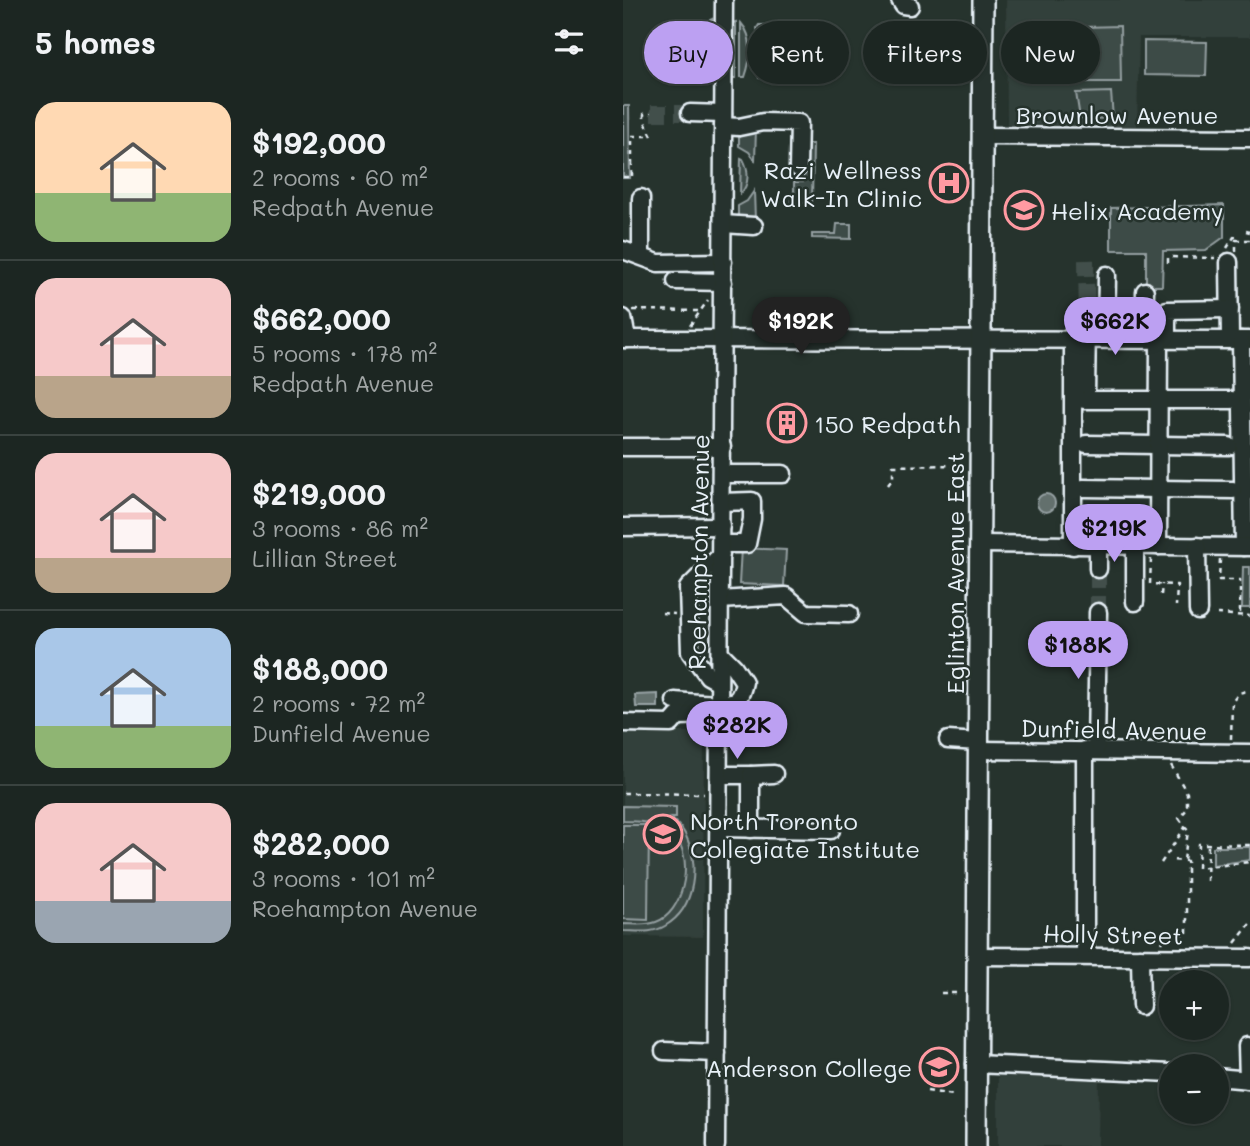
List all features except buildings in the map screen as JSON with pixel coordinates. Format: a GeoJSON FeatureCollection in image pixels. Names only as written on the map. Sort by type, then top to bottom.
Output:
{"type":"FeatureCollection","features":[{"type":"Feature","properties":{"kind":"main road","name":"Eglinton Avenue East"},"geometry":{"type":"LineString","coordinates":[[976,1146],[983,0]]}},
{"type":"Feature","properties":{"kind":"street","name":"Roehampton Avenue"},"geometry":{"type":"LineString","coordinates":[[716,1146],[721,550],[715,526],[722,502],[722,338],[718,287],[723,262],[723,0]]}},
{"type":"Feature","properties":{"kind":"street"},"geometry":{"type":"LineString","coordinates":[[690,113],[723,120],[740,127],[763,122],[799,123],[798,168]]}},
{"type":"Feature","properties":{"kind":"street","name":"Brownlow Avenue"},"geometry":{"type":"LineString","coordinates":[[983,136],[1250,138]]}},
{"type":"Feature","properties":{"kind":"street"},"geometry":{"type":"LineString","coordinates":[[641,198],[641,256]]}},
{"type":"Feature","properties":{"kind":"street"},"geometry":{"type":"LineString","coordinates":[[723,224],[754,226]]}},
{"type":"Feature","properties":{"kind":"street"},"geometry":{"type":"LineString","coordinates":[[623,250],[657,263],[723,262]]}},
{"type":"Feature","properties":{"kind":"street"},"geometry":{"type":"LineString","coordinates":[[979,544],[1135,546],[1154,552],[1197,546],[1247,547],[1240,340],[1230,309],[1229,262]]}},
{"type":"Feature","properties":{"kind":"street"},"geometry":{"type":"LineString","coordinates":[[1073,546],[1091,339],[1107,275]]}},
{"type":"Feature","properties":{"kind":"street"},"geometry":{"type":"LineString","coordinates":[[676,281],[718,287]]}},
{"type":"Feature","properties":{"kind":"street"},"geometry":{"type":"LineString","coordinates":[[1145,291],[1157,339],[1159,446],[1154,552]]}},
{"type":"Feature","properties":{"kind":"street"},"geometry":{"type":"LineString","coordinates":[[1157,339],[1167,310],[1230,309]]}},
{"type":"Feature","properties":{"kind":"street"},"geometry":{"type":"LineString","coordinates":[[623,318],[625,339],[1240,340]]}},
{"type":"Feature","properties":{"kind":"street"},"geometry":{"type":"LineString","coordinates":[[1087,321],[1091,339],[1089,394],[1159,401],[1232,400]]}},
{"type":"Feature","properties":{"kind":"street"},"geometry":{"type":"LineString","coordinates":[[1086,444],[1229,446]]}},
{"type":"Feature","properties":{"kind":"street"},"geometry":{"type":"LineString","coordinates":[[623,447],[722,447]]}},
{"type":"Feature","properties":{"kind":"street"},"geometry":{"type":"LineString","coordinates":[[722,474],[783,474]]}},
{"type":"Feature","properties":{"kind":"street"},"geometry":{"type":"LineString","coordinates":[[1083,488],[1233,490]]}},
{"type":"Feature","properties":{"kind":"street"},"geometry":{"type":"LineString","coordinates":[[719,682],[708,676],[689,652],[688,588],[721,550],[747,544],[752,501],[722,502]]}},
{"type":"Feature","properties":{"kind":"street"},"geometry":{"type":"LineString","coordinates":[[623,527],[715,526]]}},
{"type":"Feature","properties":{"kind":"street"},"geometry":{"type":"LineString","coordinates":[[680,536],[702,536],[715,526]]}},
{"type":"Feature","properties":{"kind":"street"},"geometry":{"type":"LineString","coordinates":[[1098,546],[1098,569]]}},
{"type":"Feature","properties":{"kind":"street"},"geometry":{"type":"LineString","coordinates":[[1135,546],[1135,602]]}},
{"type":"Feature","properties":{"kind":"street"},"geometry":{"type":"LineString","coordinates":[[1197,546],[1198,611]]}},
{"type":"Feature","properties":{"kind":"street"},"geometry":{"type":"LineString","coordinates":[[720,600],[786,597],[806,613],[849,614]]}},
{"type":"Feature","properties":{"kind":"street"},"geometry":{"type":"LineString","coordinates":[[1085,956],[1098,612]]}},
{"type":"Feature","properties":{"kind":"street"},"geometry":{"type":"LineString","coordinates":[[671,724],[678,716],[719,709],[739,698],[744,682],[720,653]]}},
{"type":"Feature","properties":{"kind":"street"},"geometry":{"type":"LineString","coordinates":[[671,724],[672,694],[719,709]]}},
{"type":"Feature","properties":{"kind":"street"},"geometry":{"type":"LineString","coordinates":[[623,723],[671,724]]}},
{"type":"Feature","properties":{"kind":"street","name":"Dunfield Avenue"},"geometry":{"type":"LineString","coordinates":[[949,740],[978,746],[1250,753]]}},
{"type":"Feature","properties":{"kind":"street"},"geometry":{"type":"LineString","coordinates":[[719,775],[773,774]]}},
{"type":"Feature","properties":{"kind":"street"},"geometry":{"type":"LineString","coordinates":[[751,775],[751,829]]}},
{"type":"Feature","properties":{"kind":"street"},"geometry":{"type":"LineString","coordinates":[[719,828],[831,830]]}},
{"type":"Feature","properties":{"kind":"street","name":"Holly Street"},"geometry":{"type":"LineString","coordinates":[[976,956],[1250,958]]}},
{"type":"Feature","properties":{"kind":"street"},"geometry":{"type":"LineString","coordinates":[[1140,957],[1141,1006]]}},
{"type":"Feature","properties":{"kind":"street"},"geometry":{"type":"LineString","coordinates":[[1229,1078],[1249,1080],[1247,1046]]}},
{"type":"Feature","properties":{"kind":"street"},"geometry":{"type":"LineString","coordinates":[[664,1051],[717,1054]]}},
{"type":"Feature","properties":{"kind":"street"},"geometry":{"type":"LineString","coordinates":[[975,1063],[1159,1072]]}},
{"type":"Feature","properties":{"kind":"path"},"geometry":{"type":"LineString","coordinates":[[623,177],[632,177],[632,136],[652,136],[644,120],[644,114],[651,113]]}},
{"type":"Feature","properties":{"kind":"path"},"geometry":{"type":"LineString","coordinates":[[1168,263],[1168,257],[1221,258],[1234,237],[1238,237]]}},
{"type":"Feature","properties":{"kind":"path"},"geometry":{"type":"LineString","coordinates":[[1229,262],[1236,262],[1236,240],[1250,240]]}},
{"type":"Feature","properties":{"kind":"path"},"geometry":{"type":"LineString","coordinates":[[1186,257],[1186,263]]}},
{"type":"Feature","properties":{"kind":"path"},"geometry":{"type":"LineString","coordinates":[[688,329],[718,287]]}},
{"type":"Feature","properties":{"kind":"path"},"geometry":{"type":"LineString","coordinates":[[623,310],[700,311]]}},
{"type":"Feature","properties":{"kind":"path"},"geometry":{"type":"LineString","coordinates":[[1127,314],[1127,331]]}},
{"type":"Feature","properties":{"kind":"path"},"geometry":{"type":"LineString","coordinates":[[888,485],[893,478],[893,466],[961,465]]}},
{"type":"Feature","properties":{"kind":"path"},"geometry":{"type":"LineString","coordinates":[[1154,552],[1150,584],[1177,585],[1176,607]]}},
{"type":"Feature","properties":{"kind":"path"},"geometry":{"type":"LineString","coordinates":[[1220,557],[1219,580],[1240,580],[1240,616]]}},
{"type":"Feature","properties":{"kind":"path"},"geometry":{"type":"LineString","coordinates":[[1161,595],[1162,584]]}},
{"type":"Feature","properties":{"kind":"path"},"geometry":{"type":"LineString","coordinates":[[1240,596],[1247,596]]}},
{"type":"Feature","properties":{"kind":"path"},"geometry":{"type":"LineString","coordinates":[[1217,614],[1250,616]]}},
{"type":"Feature","properties":{"kind":"path"},"geometry":{"type":"LineString","coordinates":[[1231,742],[1232,702],[1239,693],[1250,690]]}},
{"type":"Feature","properties":{"kind":"path"},"geometry":{"type":"LineString","coordinates":[[1161,943],[1165,937],[1187,934],[1187,861],[1184,860],[1186,826],[1179,818],[1187,809],[1187,793],[1170,763]]}},
{"type":"Feature","properties":{"kind":"path"},"geometry":{"type":"LineString","coordinates":[[623,793],[710,794]]}},
{"type":"Feature","properties":{"kind":"path"},"geometry":{"type":"LineString","coordinates":[[1161,863],[1186,826]]}},
{"type":"Feature","properties":{"kind":"path"},"geometry":{"type":"LineString","coordinates":[[1250,845],[1199,844],[1198,868],[1250,862]]}},
{"type":"Feature","properties":{"kind":"path"},"geometry":{"type":"LineString","coordinates":[[1207,881],[1208,844]]}},
{"type":"Feature","properties":{"kind":"path"},"geometry":{"type":"LineString","coordinates":[[1169,860],[1184,860]]}},
{"type":"Feature","properties":{"kind":"path"},"geometry":{"type":"LineString","coordinates":[[1235,944],[1250,924]]}},
{"type":"Feature","properties":{"kind":"path"},"geometry":{"type":"LineString","coordinates":[[941,993],[957,993]]}},
{"type":"Feature","properties":{"kind":"path"},"geometry":{"type":"LineString","coordinates":[[927,1091],[954,1094]]}},
{"type":"Feature","properties":{"kind":"shaded area"},"geometry":{"type":"Polygon","coordinates":[[[1006,0],[1250,0],[1250,37],[1139,37],[1137,126],[1007,124],[1007,84],[1100,84],[1100,21],[1006,21],[1006,0]]]}},
{"type":"Feature","properties":{"kind":"shaded area"},"geometry":{"type":"Polygon","coordinates":[[[736,22],[736,78],[733,78],[733,23],[736,22]]]}},
{"type":"Feature","properties":{"kind":"shaded area"},"geometry":{"type":"Polygon","coordinates":[[[741,23],[747,33],[747,70],[745,77],[741,77],[741,23]]]}},
{"type":"Feature","properties":{"kind":"shaded area"},"geometry":{"type":"Polygon","coordinates":[[[1120,26],[1121,82],[1100,82],[1100,27],[1120,26]]]}},
{"type":"Feature","properties":{"kind":"shaded area"},"geometry":{"type":"Polygon","coordinates":[[[1144,41],[1207,42],[1206,76],[1144,75],[1144,41]]]}},
{"type":"Feature","properties":{"kind":"shaded area"},"geometry":{"type":"Polygon","coordinates":[[[1111,92],[1113,119],[1080,118],[1076,93],[1111,92]]]}},
{"type":"Feature","properties":{"kind":"shaded area"},"geometry":{"type":"Polygon","coordinates":[[[623,106],[629,106],[630,178],[623,178],[623,106]]]}},
{"type":"Feature","properties":{"kind":"shaded area"},"geometry":{"type":"Polygon","coordinates":[[[756,129],[755,160],[739,146],[739,134],[756,129]]]}},
{"type":"Feature","properties":{"kind":"shaded area"},"geometry":{"type":"Polygon","coordinates":[[[803,144],[813,144],[812,203],[791,203],[791,200],[794,200],[794,182],[803,182],[803,144]]]}},
{"type":"Feature","properties":{"kind":"shaded area"},"geometry":{"type":"Polygon","coordinates":[[[741,158],[745,163],[747,177],[746,186],[740,194],[741,158]]]}},
{"type":"Feature","properties":{"kind":"shaded area"},"geometry":{"type":"Polygon","coordinates":[[[754,191],[755,220],[738,220],[738,206],[747,201],[754,191]]]}},
{"type":"Feature","properties":{"kind":"shaded area"},"geometry":{"type":"Polygon","coordinates":[[[1224,205],[1224,237],[1206,250],[1163,251],[1162,286],[1146,286],[1146,250],[1111,250],[1111,208],[1224,205]]]}},
{"type":"Feature","properties":{"kind":"shaded area"},"geometry":{"type":"Polygon","coordinates":[[[837,224],[851,224],[851,239],[812,238],[812,234],[836,234],[837,224]]]}},
{"type":"Feature","properties":{"kind":"shaded area"},"geometry":{"type":"Polygon","coordinates":[[[1046,494],[1052,497],[1055,503],[1052,509],[1046,512],[1040,509],[1037,503],[1040,497],[1046,494]]]}},
{"type":"Feature","properties":{"kind":"shaded area"},"geometry":{"type":"Polygon","coordinates":[[[741,548],[786,550],[784,586],[739,584],[741,548]]]}},
{"type":"Feature","properties":{"kind":"shaded area"},"geometry":{"type":"Polygon","coordinates":[[[1243,567],[1250,567],[1250,608],[1242,608],[1243,567]]]}},
{"type":"Feature","properties":{"kind":"shaded area"},"geometry":{"type":"Polygon","coordinates":[[[658,694],[658,707],[636,707],[635,695],[658,694]]]}},
{"type":"Feature","properties":{"kind":"shaded area","name":"North Toronto Collegiate Institute"},"geometry":{"type":"Polygon","coordinates":[[[623,732],[704,732],[703,937],[623,936],[623,732]]]}},
{"type":"Feature","properties":{"kind":"shaded area"},"geometry":{"type":"Polygon","coordinates":[[[623,806],[676,807],[676,818],[671,818],[684,832],[690,846],[693,872],[689,897],[675,918],[655,930],[623,931],[623,924],[656,922],[673,909],[679,898],[685,874],[682,850],[678,841],[667,830],[646,823],[623,821],[623,806]]]}},
{"type":"Feature","properties":{"kind":"shaded area"},"geometry":{"type":"Polygon","coordinates":[[[623,825],[649,825],[648,920],[623,919],[623,825]]]}},
{"type":"Feature","properties":{"kind":"shaded area"},"geometry":{"type":"Polygon","coordinates":[[[1213,847],[1250,847],[1250,860],[1213,865],[1213,847]]]}},
{"type":"Feature","properties":{"kind":"shaded area"},"geometry":{"type":"Polygon","coordinates":[[[998,1075],[1099,1077],[1098,1146],[998,1146],[998,1075]]]}},
{"type":"Feature","properties":{"kind":"tunnel"},"geometry":{"type":"LineString","coordinates":[[651,113],[690,113]]}},
{"type":"Feature","properties":{"kind":"tunnel"},"geometry":{"type":"LineString","coordinates":[[1086,260],[1087,321]]}},
{"type":"Feature","properties":{"kind":"tunnel"},"geometry":{"type":"LineString","coordinates":[[1098,569],[1098,612]]}},
{"type":"Feature","properties":{"kind":"place","name":"Razi Wellness Walk-In Clinic"},"geometry":{"type":"Point","coordinates":[949,183]}},
{"type":"Feature","properties":{"kind":"place","name":"Helix Academy"},"geometry":{"type":"Point","coordinates":[1024,210]}},
{"type":"Feature","properties":{"kind":"place","name":"150 Redpath"},"geometry":{"type":"Point","coordinates":[787,423]}},
{"type":"Feature","properties":{"kind":"place","name":"North Toronto Collegiate Institute"},"geometry":{"type":"Point","coordinates":[663,834]}},
{"type":"Feature","properties":{"kind":"place","name":"Anderson College"},"geometry":{"type":"Point","coordinates":[939,1067]}}]}
